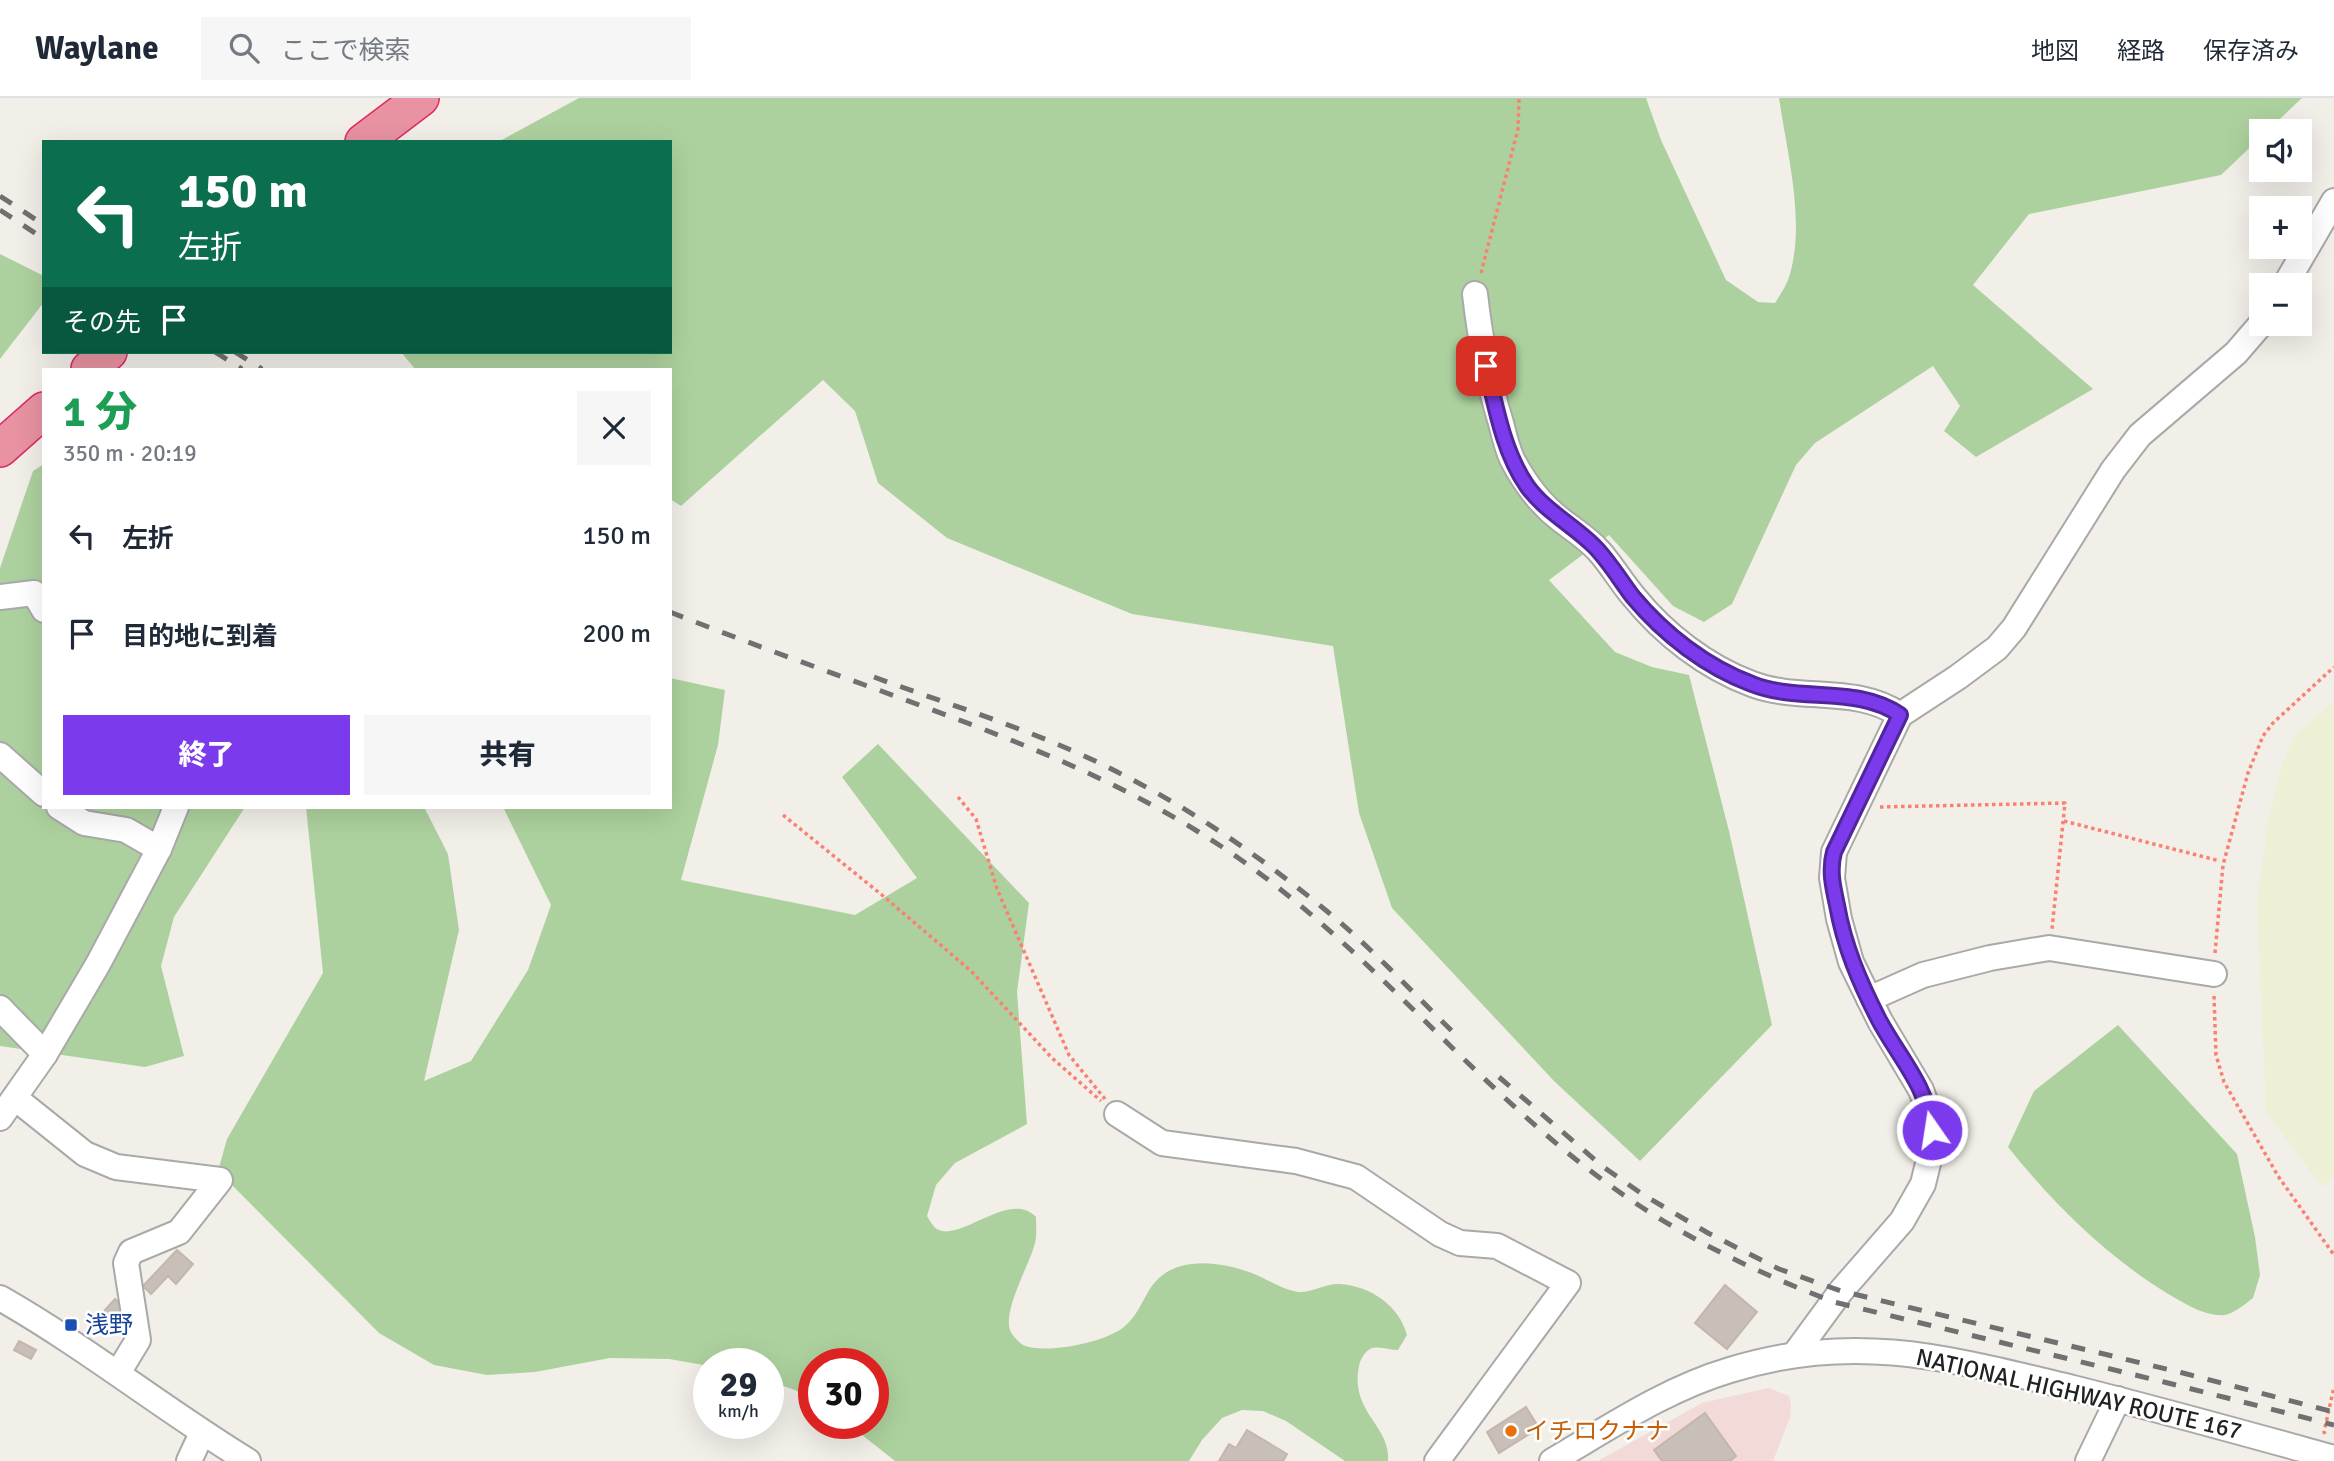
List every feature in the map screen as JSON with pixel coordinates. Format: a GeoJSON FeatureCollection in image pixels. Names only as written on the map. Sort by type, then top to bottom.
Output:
{"type":"FeatureCollection","features":[{"type":"Feature","properties":{"kind":"highway"},"geometry":{"type":"LineString","coordinates":[[366,140],[421,98]]}},
{"type":"Feature","properties":{"kind":"highway"},"geometry":{"type":"LineString","coordinates":[[0,449],[42,412]]}},
{"type":"Feature","properties":{"kind":"street"},"geometry":{"type":"LineString","coordinates":[[2292,273],[2334,201]]}},
{"type":"Feature","properties":{"kind":"street"},"geometry":{"type":"LineString","coordinates":[[1475,293],[1481,343],[1497,412],[1511,456],[1528,487],[1559,519],[1584,536],[1600,552],[1635,599],[1678,642],[1752,684],[1776,691],[1875,702],[1900,715]]}},
{"type":"Feature","properties":{"kind":"street"},"geometry":{"type":"LineString","coordinates":[[1794,1355],[1842,1291],[1902,1221],[1916,1199],[1928,1168],[1932,1130],[1928,1106],[1922,1090],[1880,1021],[1851,962],[1839,919],[1831,872],[1834,852],[1854,807],[1900,715],[1997,648],[2021,617],[2113,470],[2140,435],[2236,353],[2251,336]]}},
{"type":"Feature","properties":{"kind":"street"},"geometry":{"type":"LineString","coordinates":[[0,597],[34,593],[42,607]]}},
{"type":"Feature","properties":{"kind":"street"},"geometry":{"type":"LineString","coordinates":[[0,755],[42,792]]}},
{"type":"Feature","properties":{"kind":"street"},"geometry":{"type":"LineString","coordinates":[[62,809],[84,824],[126,830],[159,849]]}},
{"type":"Feature","properties":{"kind":"street"},"geometry":{"type":"LineString","coordinates":[[0,1118],[45,1054],[98,964],[159,849],[175,809]]}},
{"type":"Feature","properties":{"kind":"street"},"geometry":{"type":"LineString","coordinates":[[1869,999],[1923,975],[1990,958],[2049,948],[2214,974]]}},
{"type":"Feature","properties":{"kind":"street"},"geometry":{"type":"LineString","coordinates":[[0,1008],[45,1054]]}},
{"type":"Feature","properties":{"kind":"street"},"geometry":{"type":"LineString","coordinates":[[15,1098],[85,1154],[116,1167],[220,1180],[179,1232],[131,1252],[126,1263],[138,1340],[118,1373]]}},
{"type":"Feature","properties":{"kind":"street"},"geometry":{"type":"LineString","coordinates":[[1117,1114],[1162,1143],[1296,1161],[1356,1177],[1440,1234],[1460,1243],[1497,1246],[1568,1283],[1437,1461]]}},
{"type":"Feature","properties":{"kind":"street"},"geometry":{"type":"LineString","coordinates":[[0,1298],[118,1373],[202,1433],[248,1461]]}},
{"type":"Feature","properties":{"kind":"street","name":"NATIONAL HIGHWAY ROUTE 167"},"geometry":{"type":"LineString","coordinates":[[1552,1461],[1677,1390],[1730,1370],[1794,1355],[1875,1350],[1964,1362],[2331,1448]]}},
{"type":"Feature","properties":{"kind":"street"},"geometry":{"type":"LineString","coordinates":[[2088,1461],[2118,1399]]}},
{"type":"Feature","properties":{"kind":"street"},"geometry":{"type":"LineString","coordinates":[[189,1461],[202,1433]]}},
{"type":"Feature","properties":{"kind":"path"},"geometry":{"type":"LineString","coordinates":[[1475,293],[1518,128],[1519,98]]}},
{"type":"Feature","properties":{"kind":"path"},"geometry":{"type":"LineString","coordinates":[[2334,667],[2273,723],[2263,736],[2248,773],[2223,865],[2214,974],[2216,1055],[2224,1082],[2278,1176],[2334,1255]]}},
{"type":"Feature","properties":{"kind":"path"},"geometry":{"type":"LineString","coordinates":[[958,797],[976,819],[997,889],[1069,1055],[1117,1114]]}},
{"type":"Feature","properties":{"kind":"path"},"geometry":{"type":"LineString","coordinates":[[1854,807],[2065,803],[2049,948]]}},
{"type":"Feature","properties":{"kind":"path"},"geometry":{"type":"LineString","coordinates":[[783,815],[883,895],[971,971],[1052,1058],[1117,1114]]}},
{"type":"Feature","properties":{"kind":"path"},"geometry":{"type":"LineString","coordinates":[[2064,821],[2220,861]]}},
{"type":"Feature","properties":{"kind":"path"},"geometry":{"type":"LineString","coordinates":[[2331,1448],[2324,1432],[2334,1387]]}},
{"type":"Feature","properties":{"kind":"shaded area"},"geometry":{"type":"Polygon","coordinates":[[[1768,1388],[1789,1396],[1791,1404],[1790,1417],[1773,1461],[1598,1461],[1702,1403],[1768,1388]]]}},
{"type":"Feature","properties":{"kind":"green space"},"geometry":{"type":"Polygon","coordinates":[[[579,98],[1646,98],[1661,140],[1726,280],[1758,302],[1775,303],[1788,280],[1796,237],[1794,189],[1779,98],[2302,98],[2280,119],[2249,119],[2249,148],[2221,175],[2029,214],[1973,285],[2093,389],[1976,457],[1944,431],[1960,406],[1933,366],[1815,443],[1796,465],[1732,604],[1704,622],[1673,606],[1609,535],[1549,580],[1615,652],[1652,667],[1689,675],[1729,831],[1772,1025],[1640,1161],[1554,1081],[1392,908],[1359,813],[1333,646],[1132,614],[947,538],[878,483],[855,411],[823,380],[681,506],[672,500],[672,368],[414,368],[403,354],[672,354],[672,140],[502,140],[579,98]]]}},
{"type":"Feature","properties":{"kind":"green space"},"geometry":{"type":"Polygon","coordinates":[[[0,254],[42,275],[42,305],[0,359],[0,254]]]}},
{"type":"Feature","properties":{"kind":"green space"},"geometry":{"type":"Polygon","coordinates":[[[42,465],[42,809],[244,809],[174,917],[161,966],[184,1056],[145,1067],[0,1046],[0,568],[33,471],[42,465]]]}},
{"type":"Feature","properties":{"kind":"green space"},"geometry":{"type":"Polygon","coordinates":[[[672,678],[725,690],[718,745],[681,880],[855,915],[917,878],[842,777],[878,744],[1029,903],[1017,992],[1027,1124],[955,1163],[936,1185],[927,1216],[932,1224],[942,1231],[952,1231],[1002,1211],[1014,1209],[1026,1210],[1036,1217],[1035,1243],[1009,1315],[1012,1334],[1023,1345],[1033,1348],[1076,1345],[1117,1332],[1132,1318],[1160,1277],[1191,1264],[1211,1263],[1231,1267],[1298,1292],[1340,1284],[1372,1293],[1390,1306],[1403,1324],[1407,1335],[1398,1350],[1373,1348],[1365,1353],[1360,1362],[1359,1393],[1383,1437],[1388,1461],[1345,1461],[1286,1421],[1263,1411],[1242,1410],[1222,1418],[1202,1440],[1189,1461],[895,1461],[867,1439],[889,1439],[889,1348],[798,1348],[798,1392],[784,1386],[784,1348],[693,1348],[693,1363],[669,1359],[610,1358],[535,1372],[487,1375],[434,1365],[379,1333],[218,1171],[227,1139],[323,973],[306,809],[425,809],[448,854],[459,930],[424,1081],[471,1061],[528,970],[551,905],[504,809],[672,809],[672,678]]]}},
{"type":"Feature","properties":{"kind":"green space"},"geometry":{"type":"Polygon","coordinates":[[[2334,701],[2334,1178],[2322,1187],[2266,1112],[2257,900],[2269,816],[2281,768],[2293,737],[2334,701]]]}},
{"type":"Feature","properties":{"kind":"green space"},"geometry":{"type":"Polygon","coordinates":[[[2118,1025],[2237,1154],[2255,1237],[2260,1275],[2253,1298],[2229,1314],[2205,1313],[2192,1307],[2128,1267],[2064,1211],[2008,1147],[2034,1091],[2118,1025]]]}},
{"type":"Feature","properties":{"kind":"building"},"geometry":{"type":"Polygon","coordinates":[[[177,1250],[193,1264],[176,1284],[168,1276],[151,1294],[143,1286],[177,1250]]]}},
{"type":"Feature","properties":{"kind":"building"},"geometry":{"type":"Polygon","coordinates":[[[1725,1285],[1757,1312],[1727,1349],[1695,1323],[1725,1285]]]}},
{"type":"Feature","properties":{"kind":"building"},"geometry":{"type":"Polygon","coordinates":[[[115,1299],[129,1313],[131,1321],[124,1329],[119,1324],[110,1333],[96,1320],[115,1299]]]}},
{"type":"Feature","properties":{"kind":"building"},"geometry":{"type":"Polygon","coordinates":[[[19,1341],[36,1350],[31,1359],[14,1350],[19,1341]]]}},
{"type":"Feature","properties":{"kind":"building"},"geometry":{"type":"Polygon","coordinates":[[[1526,1407],[1539,1428],[1499,1453],[1487,1432],[1526,1407]]]}},
{"type":"Feature","properties":{"kind":"building"},"geometry":{"type":"Polygon","coordinates":[[[1705,1413],[1736,1456],[1730,1461],[1662,1461],[1654,1450],[1705,1413]]]}},
{"type":"Feature","properties":{"kind":"building"},"geometry":{"type":"Polygon","coordinates":[[[1247,1430],[1287,1454],[1283,1461],[1219,1461],[1229,1444],[1236,1448],[1247,1430]]]}},
{"type":"Feature","properties":{"kind":"railway"},"geometry":{"type":"LineString","coordinates":[[0,196],[42,224]]}},
{"type":"Feature","properties":{"kind":"railway"},"geometry":{"type":"LineString","coordinates":[[0,210],[42,238]]}},
{"type":"Feature","properties":{"kind":"railway"},"geometry":{"type":"LineString","coordinates":[[218,354],[240,368]]}},
{"type":"Feature","properties":{"kind":"railway"},"geometry":{"type":"LineString","coordinates":[[238,354],[260,368]]}},
{"type":"Feature","properties":{"kind":"railway"},"geometry":{"type":"LineString","coordinates":[[672,613],[1045,754],[1123,790],[1199,832],[1285,893],[1330,931],[1546,1135],[1620,1193],[1708,1246],[1770,1276],[1834,1302],[2334,1425]]}},
{"type":"Feature","properties":{"kind":"railway"},"geometry":{"type":"LineString","coordinates":[[874,677],[1064,747],[1125,776],[1203,820],[1300,889],[1374,953],[1454,1033]]}},
{"type":"Feature","properties":{"kind":"railway"},"geometry":{"type":"LineString","coordinates":[[1499,1077],[1602,1166],[1642,1194],[1708,1233],[1779,1269],[1841,1291],[2334,1412]]}},
{"type":"Feature","properties":{"kind":"place","name":"浅野"},"geometry":{"type":"Point","coordinates":[71,1325]}},
{"type":"Feature","properties":{"kind":"place","name":"イチロクナナ"},"geometry":{"type":"Point","coordinates":[1511,1431]}},
{"type":"Feature","properties":{"kind":"route"},"geometry":{"type":"LineString","coordinates":[[1486,366],[1511,456],[1528,487],[1559,519],[1584,536],[1600,552],[1635,599],[1678,642],[1752,684],[1776,691],[1875,702],[1900,715],[1834,852],[1831,872],[1839,919],[1851,962],[1880,1021],[1922,1090],[1932,1130]]}}]}
